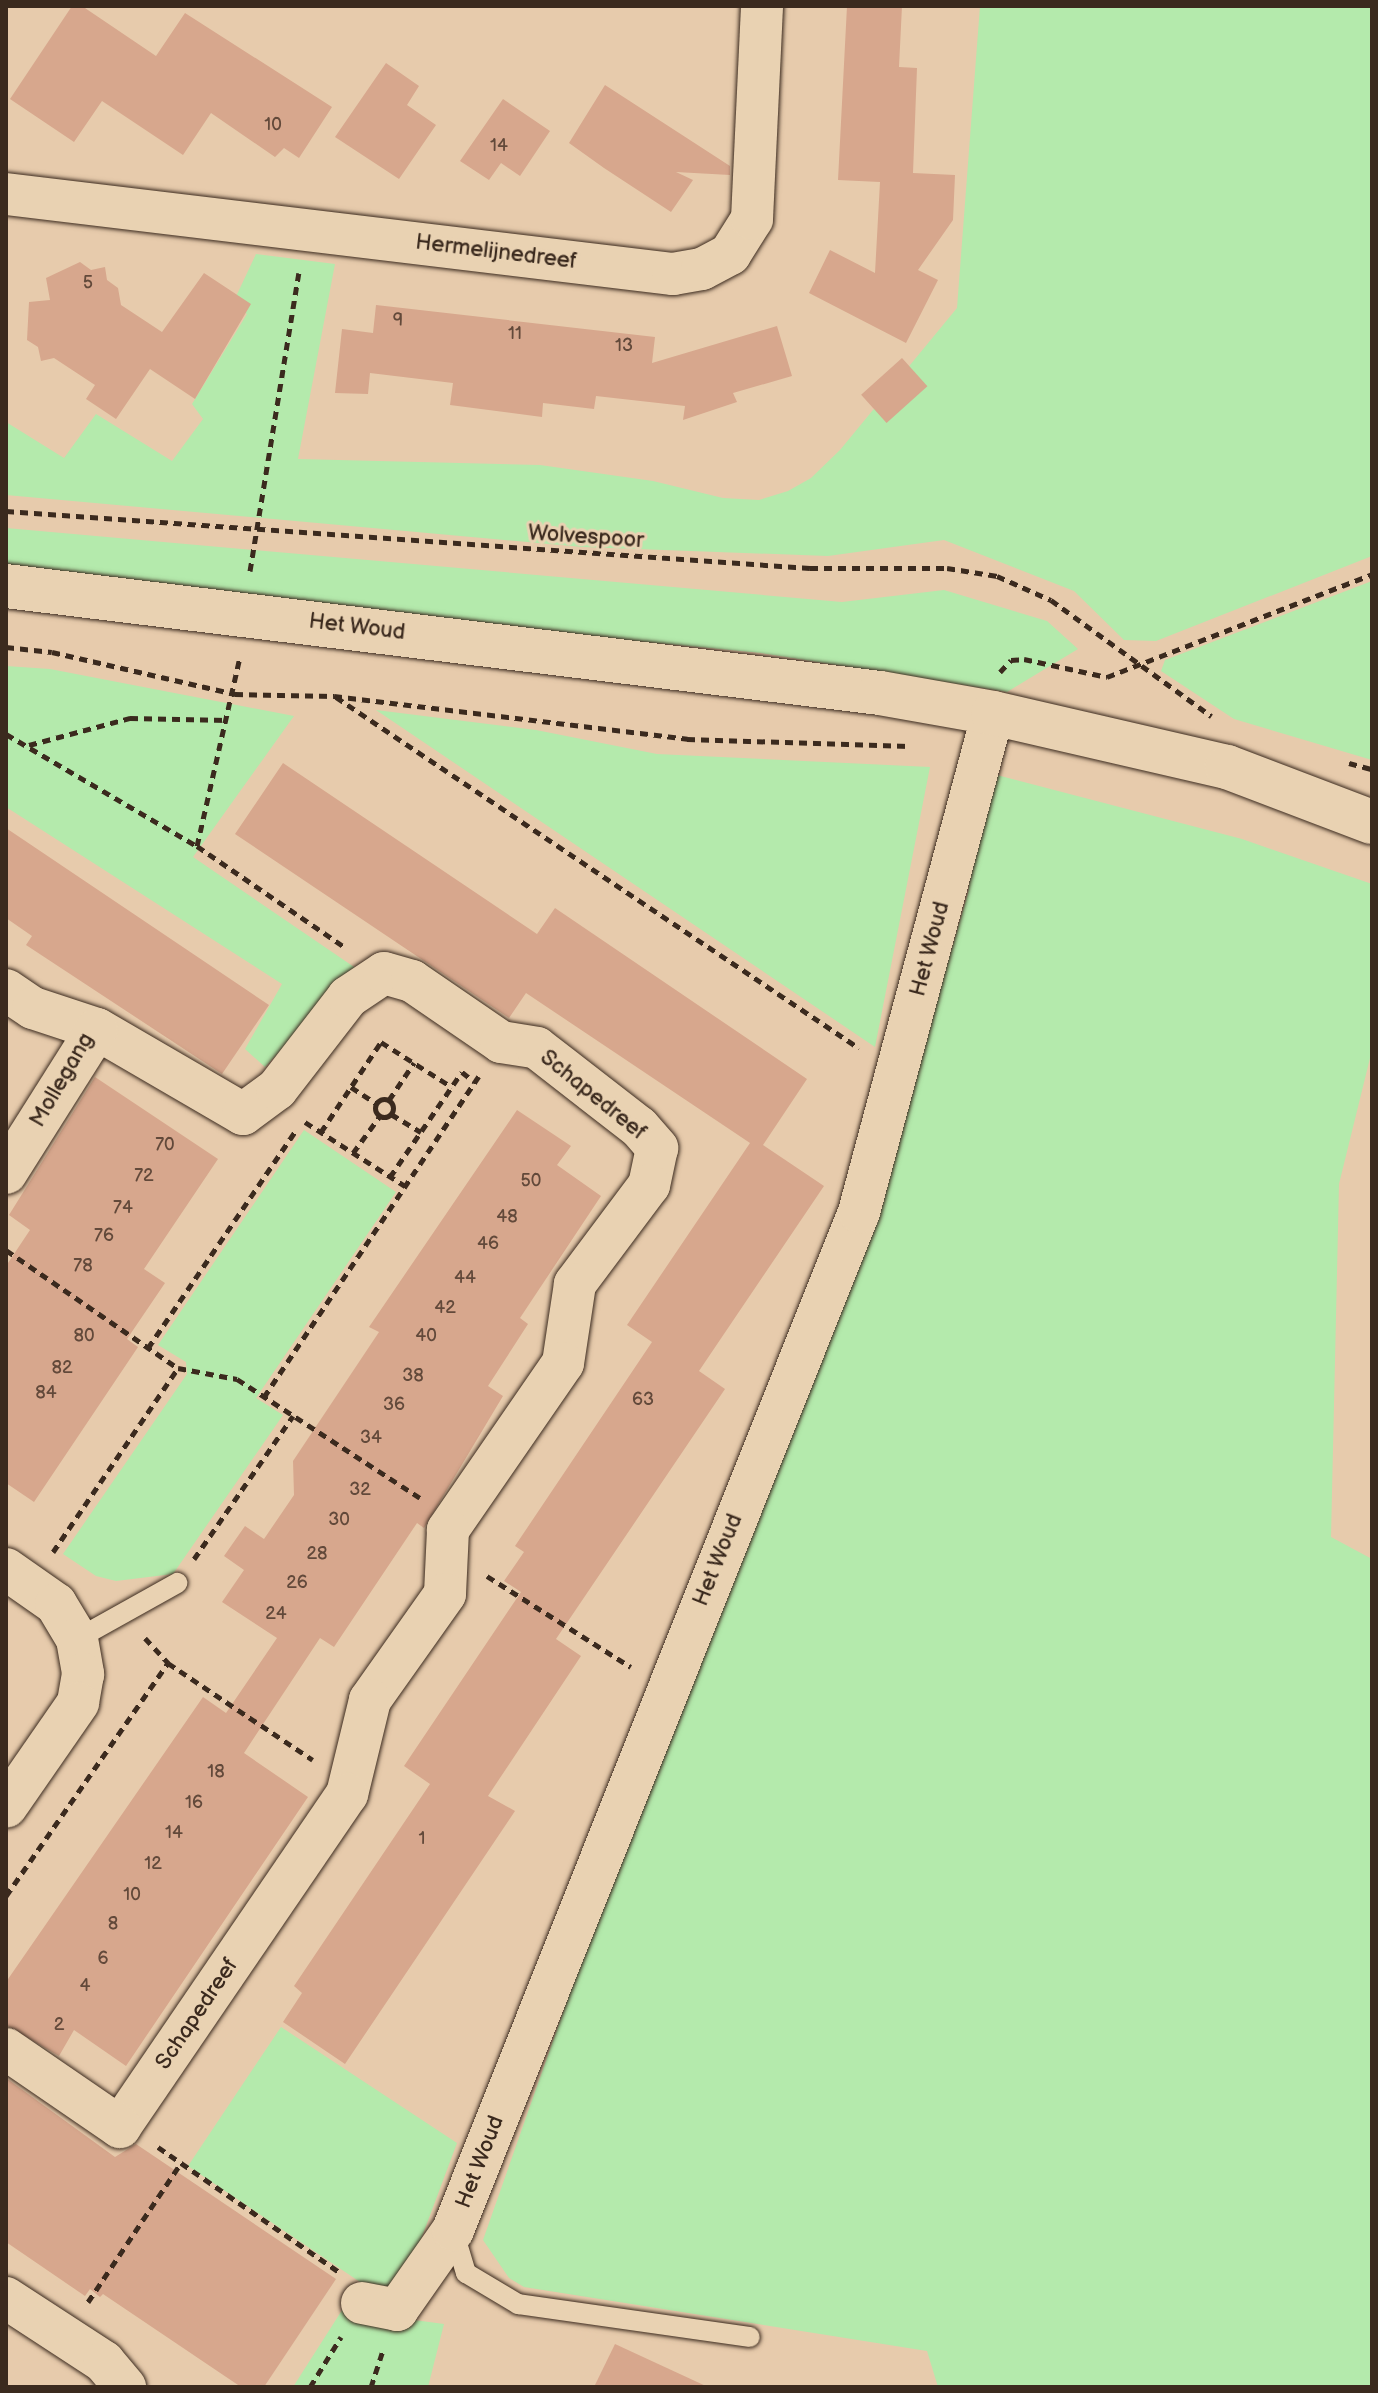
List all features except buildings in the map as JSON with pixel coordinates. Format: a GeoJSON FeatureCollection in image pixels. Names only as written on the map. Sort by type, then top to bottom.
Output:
{"type":"FeatureCollection","features":[{"type":"Feature","properties":{"kind":"street","name":"Hermelijnedreef"},"geometry":{"type":"LineString","coordinates":[[6,194],[673,274],[702,269],[730,254],[752,219],[762,6]]}},
{"type":"Feature","properties":{"kind":"street","name":"Het Woud"},"geometry":{"type":"LineString","coordinates":[[6,586],[880,693],[986,730],[1227,767],[1372,822]]}},
{"type":"Feature","properties":{"kind":"street","name":"Het Woud"},"geometry":{"type":"LineString","coordinates":[[362,2303],[397,2310],[453,2230],[665,1689],[859,1212],[986,730]]}},
{"type":"Feature","properties":{"kind":"street","name":"Schapedreef"},"geometry":{"type":"LineString","coordinates":[[123,2122],[350,1785],[370,1700],[445,1594],[448,1530],[563,1363],[575,1284],[649,1185],[657,1148],[639,1127],[537,1048],[501,1042],[412,981],[384,973]]}},
{"type":"Feature","properties":{"kind":"street"},"geometry":{"type":"LineString","coordinates":[[97,1029],[243,1114],[267,1097],[348,997],[384,973]]}},
{"type":"Feature","properties":{"kind":"street","name":"Mollegang"},"geometry":{"type":"LineString","coordinates":[[6,990],[33,1008],[97,1029],[6,1173]]}},
{"type":"Feature","properties":{"kind":"street"},"geometry":{"type":"LineString","coordinates":[[6,1807],[78,1703],[83,1674],[77,1639],[56,1604],[18,1578]]}},
{"type":"Feature","properties":{"kind":"street"},"geometry":{"type":"LineString","coordinates":[[6,2049],[120,2127],[123,2122]]}},
{"type":"Feature","properties":{"kind":"street"},"geometry":{"type":"LineString","coordinates":[[6,2298],[104,2362],[125,2387]]}},
{"type":"Feature","properties":{"kind":"lane"},"geometry":{"type":"LineString","coordinates":[[77,1639],[177,1583]]}},
{"type":"Feature","properties":{"kind":"lane"},"geometry":{"type":"LineString","coordinates":[[453,2230],[466,2273],[518,2304],[750,2337]]}},
{"type":"Feature","properties":{"kind":"path"},"geometry":{"type":"LineString","coordinates":[[197,846],[235,694],[254,530],[307,229]]}},
{"type":"Feature","properties":{"kind":"path","name":"Wolvespoor"},"geometry":{"type":"LineString","coordinates":[[6,511],[810,568],[947,568],[997,576],[1051,600],[1138,662]]}},
{"type":"Feature","properties":{"kind":"path"},"geometry":{"type":"LineString","coordinates":[[6,647],[52,652],[235,694],[334,696],[687,739],[986,730],[998,676],[1011,660],[1107,677],[1138,662],[1372,574]]}},
{"type":"Feature","properties":{"kind":"path"},"geometry":{"type":"LineString","coordinates":[[334,696],[896,1073]]}},
{"type":"Feature","properties":{"kind":"path"},"geometry":{"type":"LineString","coordinates":[[29,745],[130,718],[228,720]]}},
{"type":"Feature","properties":{"kind":"path"},"geometry":{"type":"LineString","coordinates":[[6,734],[197,846],[384,973]]}},
{"type":"Feature","properties":{"kind":"path"},"geometry":{"type":"LineString","coordinates":[[321,1132],[381,1042],[452,1087]]}},
{"type":"Feature","properties":{"kind":"path"},"geometry":{"type":"LineString","coordinates":[[264,1397],[501,1042]]}},
{"type":"Feature","properties":{"kind":"path"},"geometry":{"type":"LineString","coordinates":[[391,1114],[389,1100],[414,1063]]}},
{"type":"Feature","properties":{"kind":"path"},"geometry":{"type":"LineString","coordinates":[[390,1177],[462,1072],[475,1082]]}},
{"type":"Feature","properties":{"kind":"path"},"geometry":{"type":"LineString","coordinates":[[351,1087],[376,1103],[380,1116]]}},
{"type":"Feature","properties":{"kind":"path"},"geometry":{"type":"LineString","coordinates":[[267,1097],[405,1186]]}},
{"type":"Feature","properties":{"kind":"path"},"geometry":{"type":"LineString","coordinates":[[376,1103],[389,1100]]}},
{"type":"Feature","properties":{"kind":"path"},"geometry":{"type":"LineString","coordinates":[[353,1153],[380,1116],[391,1114],[421,1132]]}},
{"type":"Feature","properties":{"kind":"path"},"geometry":{"type":"LineString","coordinates":[[148,1348],[303,1121]]}},
{"type":"Feature","properties":{"kind":"path"},"geometry":{"type":"LineString","coordinates":[[6,1250],[178,1368],[237,1379],[454,1520]]}},
{"type":"Feature","properties":{"kind":"path"},"geometry":{"type":"LineString","coordinates":[[18,1578],[178,1368]]}},
{"type":"Feature","properties":{"kind":"path"},"geometry":{"type":"LineString","coordinates":[[177,1583],[293,1416]]}},
{"type":"Feature","properties":{"kind":"path"},"geometry":{"type":"LineString","coordinates":[[446,1575],[477,1570],[665,1689]]}},
{"type":"Feature","properties":{"kind":"path"},"geometry":{"type":"LineString","coordinates":[[6,1896],[168,1663],[350,1785]]}},
{"type":"Feature","properties":{"kind":"path"},"geometry":{"type":"LineString","coordinates":[[123,2122],[369,2292],[310,2387]]}},
{"type":"Feature","properties":{"kind":"path"},"geometry":{"type":"LineString","coordinates":[[65,2336],[181,2163]]}},
{"type":"Feature","properties":{"kind":"green space"},"geometry":{"type":"Polygon","coordinates":[[[980,6],[1372,6],[1372,556],[1156,641],[1124,640],[1074,591],[944,540],[828,556],[583,547],[6,495],[6,422],[64,458],[96,414],[172,461],[203,419],[192,404],[247,314],[232,305],[256,254],[335,264],[298,459],[540,465],[653,481],[723,498],[759,500],[788,491],[811,478],[840,450],[957,308],[980,6]]]}},
{"type":"Feature","properties":{"kind":"green space"},"geometry":{"type":"Polygon","coordinates":[[[6,528],[842,602],[944,590],[1047,621],[1078,649],[1007,692],[761,653],[6,581],[6,528]]]}},
{"type":"Feature","properties":{"kind":"green space"},"geometry":{"type":"Polygon","coordinates":[[[1372,581],[1372,760],[1234,719],[1161,671],[1165,660],[1372,581]]]}},
{"type":"Feature","properties":{"kind":"green space"},"geometry":{"type":"Polygon","coordinates":[[[6,666],[50,669],[294,716],[193,857],[357,969],[265,1067],[245,1049],[282,984],[6,807],[6,666]]]}},
{"type":"Feature","properties":{"kind":"green space"},"geometry":{"type":"Polygon","coordinates":[[[376,710],[536,730],[657,754],[930,767],[875,1047],[376,710]]]}},
{"type":"Feature","properties":{"kind":"green space"},"geometry":{"type":"Polygon","coordinates":[[[985,772],[1242,839],[1372,884],[1372,1050],[1339,1184],[1331,1537],[1372,1559],[1372,2387],[938,2387],[927,2351],[524,2287],[509,2278],[483,2240],[574,1981],[889,1164],[968,893],[985,772]]]}},
{"type":"Feature","properties":{"kind":"green space"},"geometry":{"type":"Polygon","coordinates":[[[304,1130],[396,1192],[256,1398],[283,1415],[173,1574],[116,1581],[96,1576],[63,1554],[187,1374],[186,1362],[158,1345],[304,1130]]]}},
{"type":"Feature","properties":{"kind":"green space"},"geometry":{"type":"Polygon","coordinates":[[[281,2027],[457,2143],[392,2317],[444,2324],[428,2387],[293,2387],[360,2282],[188,2166],[281,2027]]]}}]}
